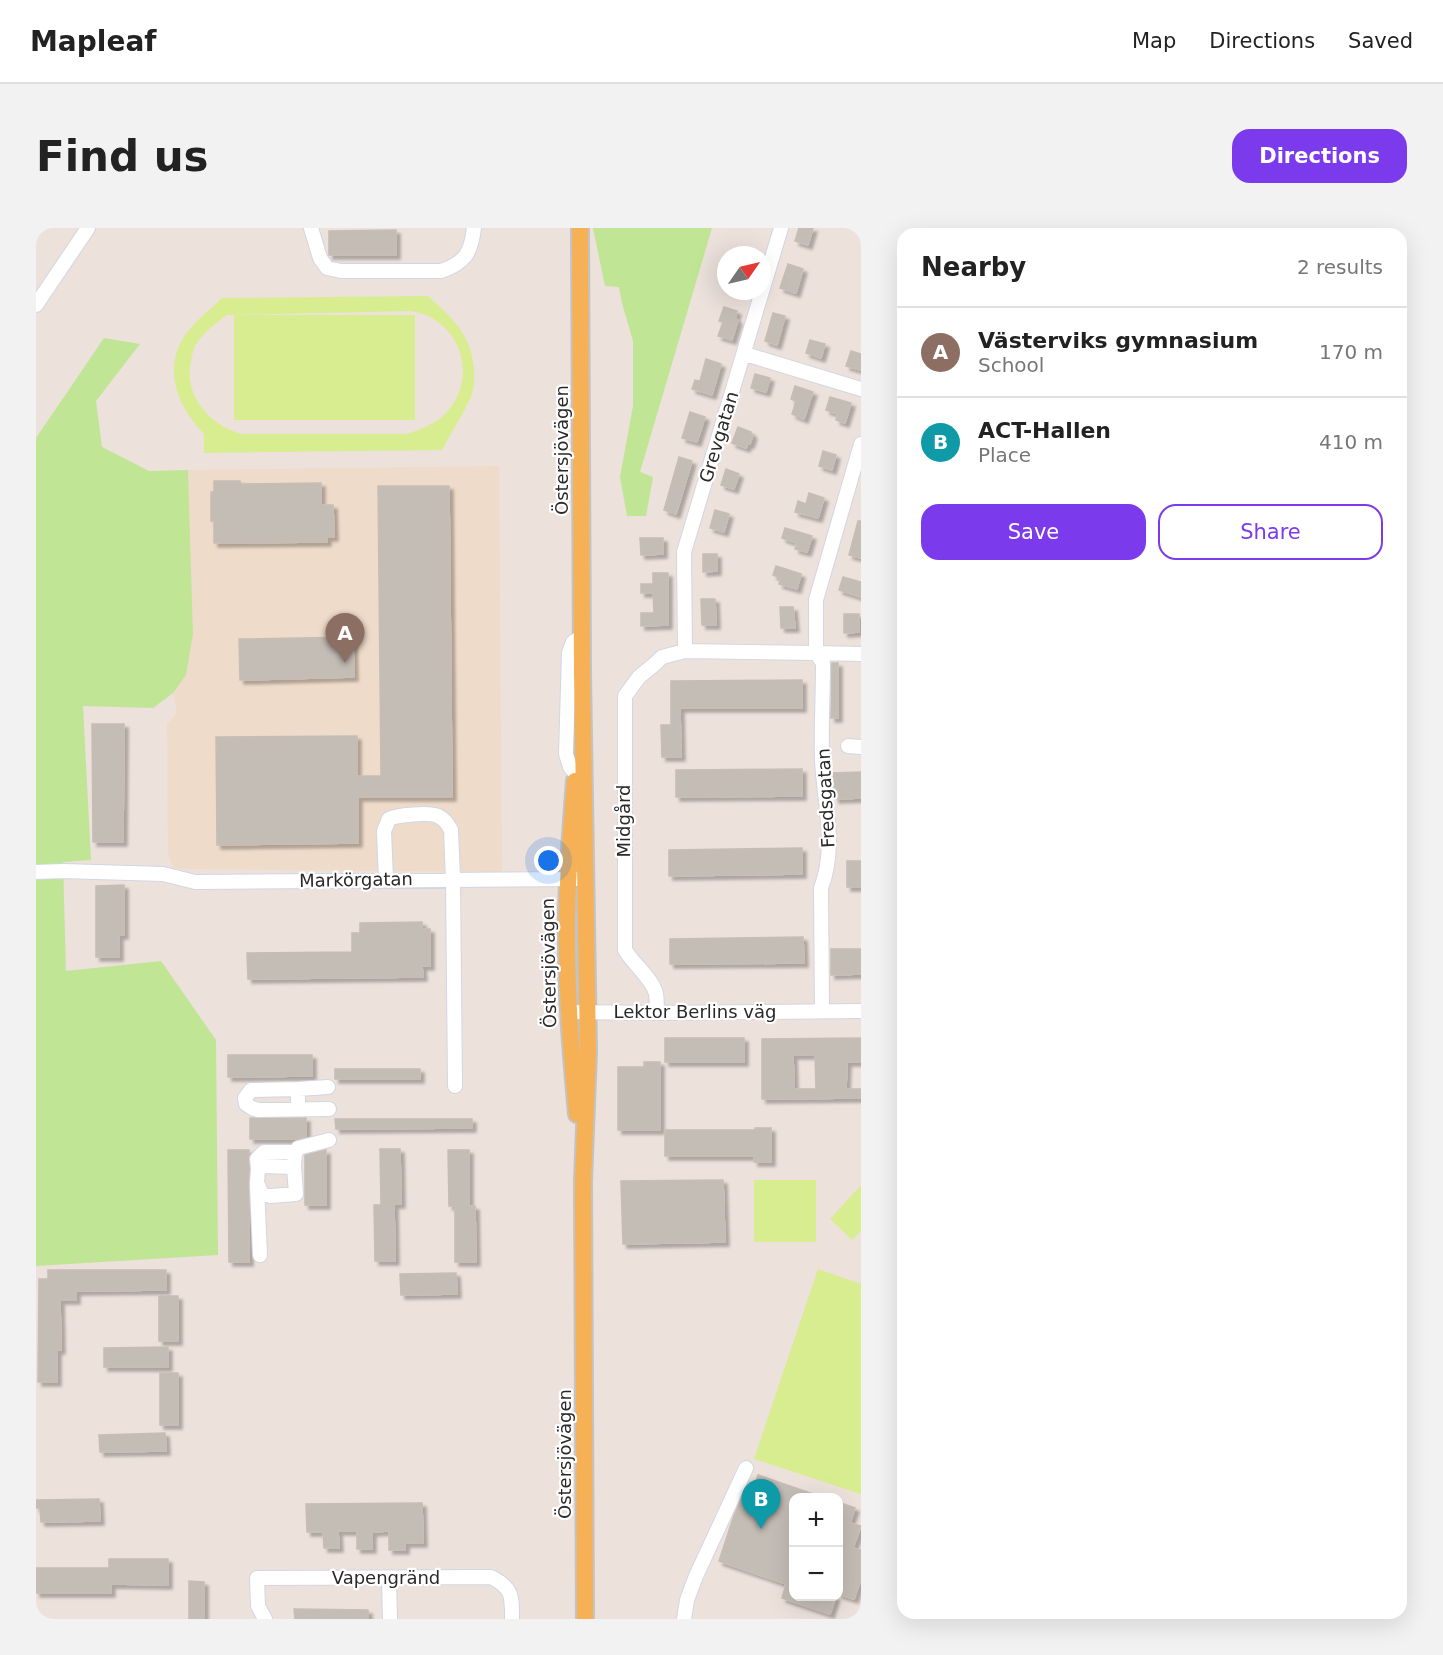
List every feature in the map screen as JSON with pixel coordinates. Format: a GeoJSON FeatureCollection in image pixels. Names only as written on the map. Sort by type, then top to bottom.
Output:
{"type":"FeatureCollection","features":[{"type":"Feature","properties":{"kind":"main road","name":"Östersjövägen"},"geometry":{"type":"LineString","coordinates":[[580,228],[582,673],[588,1051],[583,1181],[585,1619]]}},
{"type":"Feature","properties":{"kind":"main road","name":"Östersjövägen"},"geometry":{"type":"LineString","coordinates":[[582,673],[568,879],[567,945],[568,1012],[583,1181]]}},
{"type":"Feature","properties":{"kind":"street"},"geometry":{"type":"LineString","coordinates":[[36,305],[88,228]]}},
{"type":"Feature","properties":{"kind":"street"},"geometry":{"type":"LineString","coordinates":[[310,228],[320,258],[327,268],[341,271],[441,271],[455,267],[466,258],[473,240],[474,228]]}},
{"type":"Feature","properties":{"kind":"street","name":"Grevgatan"},"geometry":{"type":"LineString","coordinates":[[685,651],[684,552],[781,228]]}},
{"type":"Feature","properties":{"kind":"street"},"geometry":{"type":"LineString","coordinates":[[745,354],[861,389]]}},
{"type":"Feature","properties":{"kind":"street","name":"Fredsgatan"},"geometry":{"type":"LineString","coordinates":[[822,1011],[821,888],[827,873],[829,842],[822,760],[823,663],[816,653],[816,600],[861,444]]}},
{"type":"Feature","properties":{"kind":"street"},"geometry":{"type":"LineString","coordinates":[[575,774],[566,754],[569,654],[573,642],[582,636]]}},
{"type":"Feature","properties":{"kind":"street"},"geometry":{"type":"LineString","coordinates":[[685,651],[861,654]]}},
{"type":"Feature","properties":{"kind":"street","name":"Midgård"},"geometry":{"type":"LineString","coordinates":[[656,1013],[657,996],[654,989],[625,950],[625,696],[639,677],[662,657],[685,651]]}},
{"type":"Feature","properties":{"kind":"street"},"geometry":{"type":"LineString","coordinates":[[386,880],[384,831],[389,819],[395,816],[433,814],[440,817],[450,830],[453,879],[455,1086]]}},
{"type":"Feature","properties":{"kind":"street","name":"Markörgatan"},"geometry":{"type":"LineString","coordinates":[[36,872],[163,874],[195,882],[587,879]]}},
{"type":"Feature","properties":{"kind":"street","name":"Lektor Berlins väg"},"geometry":{"type":"LineString","coordinates":[[568,1012],[861,1011]]}},
{"type":"Feature","properties":{"kind":"street"},"geometry":{"type":"LineString","coordinates":[[328,1087],[251,1090],[245,1098],[246,1104],[252,1108],[329,1109]]}},
{"type":"Feature","properties":{"kind":"street"},"geometry":{"type":"LineString","coordinates":[[298,1089],[298,1109]]}},
{"type":"Feature","properties":{"kind":"street"},"geometry":{"type":"LineString","coordinates":[[294,1167],[262,1166],[257,1176],[262,1194],[271,1196],[296,1194],[294,1167],[298,1148],[329,1140]]}},
{"type":"Feature","properties":{"kind":"street"},"geometry":{"type":"LineString","coordinates":[[260,1255],[257,1159],[264,1152],[296,1152]]}},
{"type":"Feature","properties":{"kind":"street"},"geometry":{"type":"LineString","coordinates":[[684,1619],[687,1600],[696,1576],[746,1468]]}},
{"type":"Feature","properties":{"kind":"street","name":"Vapengränd"},"geometry":{"type":"LineString","coordinates":[[261,1613],[257,1578],[491,1577],[507,1588],[512,1597],[512,1619]]}},
{"type":"Feature","properties":{"kind":"street"},"geometry":{"type":"LineString","coordinates":[[389,1579],[390,1619]]}},
{"type":"Feature","properties":{"kind":"shaded area"},"geometry":{"type":"Polygon","coordinates":[[[499,466],[502,872],[181,869],[173,867],[168,854],[167,724],[177,713],[173,693],[186,674],[193,634],[188,470],[499,466]]]}},
{"type":"Feature","properties":{"kind":"green space"},"geometry":{"type":"Polygon","coordinates":[[[593,228],[712,228],[640,472],[653,477],[646,516],[627,516],[620,477],[633,406],[633,341],[619,287],[605,286],[593,228]]]}},
{"type":"Feature","properties":{"kind":"green space"},"geometry":{"type":"Polygon","coordinates":[[[428,296],[453,320],[469,346],[474,373],[471,397],[442,450],[204,453],[204,434],[187,412],[176,388],[175,361],[178,348],[185,335],[222,298],[428,296]],[[411,311],[227,315],[206,332],[195,346],[190,375],[191,386],[195,398],[210,417],[242,434],[408,434],[441,418],[456,400],[461,384],[463,368],[460,352],[453,338],[442,325],[428,316],[411,311]]]}},
{"type":"Feature","properties":{"kind":"green space"},"geometry":{"type":"Polygon","coordinates":[[[234,315],[415,315],[415,420],[234,420],[234,315]]]}},
{"type":"Feature","properties":{"kind":"green space"},"geometry":{"type":"Polygon","coordinates":[[[104,338],[140,344],[96,401],[102,447],[149,471],[188,470],[193,634],[186,675],[173,693],[153,708],[83,706],[91,860],[63,862],[66,971],[161,961],[216,1040],[218,1255],[36,1266],[36,438],[104,338]]]}},
{"type":"Feature","properties":{"kind":"green space"},"geometry":{"type":"Polygon","coordinates":[[[754,1180],[816,1180],[816,1242],[754,1242],[754,1180]]]}},
{"type":"Feature","properties":{"kind":"green space"},"geometry":{"type":"Polygon","coordinates":[[[861,1185],[861,1231],[852,1240],[830,1219],[861,1185]]]}},
{"type":"Feature","properties":{"kind":"green space"},"geometry":{"type":"Polygon","coordinates":[[[818,1269],[861,1284],[861,1494],[754,1459],[818,1269]]]}},
{"type":"Feature","properties":{"kind":"building"},"geometry":{"type":"Polygon","coordinates":[[[799,228],[813,228],[808,245],[795,241],[799,228]]]}},
{"type":"Feature","properties":{"kind":"building"},"geometry":{"type":"Polygon","coordinates":[[[396,230],[396,255],[329,255],[329,231],[396,230]]]}},
{"type":"Feature","properties":{"kind":"building"},"geometry":{"type":"Polygon","coordinates":[[[788,264],[803,269],[796,293],[780,288],[788,264]]]}},
{"type":"Feature","properties":{"kind":"building"},"geometry":{"type":"Polygon","coordinates":[[[724,307],[737,311],[735,319],[738,320],[732,340],[718,336],[723,322],[719,321],[724,307]]]}},
{"type":"Feature","properties":{"kind":"building"},"geometry":{"type":"Polygon","coordinates":[[[773,313],[785,316],[777,345],[765,341],[773,313]]]}},
{"type":"Feature","properties":{"kind":"building"},"geometry":{"type":"Polygon","coordinates":[[[810,340],[825,344],[821,358],[806,353],[810,340]]]}},
{"type":"Feature","properties":{"kind":"building"},"geometry":{"type":"Polygon","coordinates":[[[851,351],[861,354],[861,370],[846,366],[851,351]]]}},
{"type":"Feature","properties":{"kind":"building"},"geometry":{"type":"Polygon","coordinates":[[[706,359],[721,364],[712,395],[692,389],[695,380],[700,381],[706,359]]]}},
{"type":"Feature","properties":{"kind":"building"},"geometry":{"type":"Polygon","coordinates":[[[755,374],[770,378],[766,392],[751,388],[755,374]]]}},
{"type":"Feature","properties":{"kind":"building"},"geometry":{"type":"Polygon","coordinates":[[[795,386],[813,392],[804,419],[792,414],[796,401],[791,399],[795,386]]]}},
{"type":"Feature","properties":{"kind":"building"},"geometry":{"type":"Polygon","coordinates":[[[830,397],[851,403],[845,423],[836,420],[838,414],[826,410],[830,397]]]}},
{"type":"Feature","properties":{"kind":"building"},"geometry":{"type":"Polygon","coordinates":[[[690,412],[705,417],[697,442],[682,438],[690,412]]]}},
{"type":"Feature","properties":{"kind":"building"},"geometry":{"type":"Polygon","coordinates":[[[738,427],[753,435],[746,448],[732,443],[738,427]]]}},
{"type":"Feature","properties":{"kind":"building"},"geometry":{"type":"Polygon","coordinates":[[[823,451],[836,455],[832,470],[819,466],[823,451]]]}},
{"type":"Feature","properties":{"kind":"building"},"geometry":{"type":"Polygon","coordinates":[[[679,457],[692,461],[676,514],[664,510],[679,457]]]}},
{"type":"Feature","properties":{"kind":"building"},"geometry":{"type":"Polygon","coordinates":[[[726,469],[739,474],[734,489],[721,485],[726,469]]]}},
{"type":"Feature","properties":{"kind":"building"},"geometry":{"type":"Polygon","coordinates":[[[214,481],[240,481],[241,484],[321,483],[321,505],[333,505],[334,537],[327,537],[327,542],[214,543],[211,492],[214,492],[214,481]]]}},
{"type":"Feature","properties":{"kind":"building"},"geometry":{"type":"Polygon","coordinates":[[[378,486],[449,486],[452,797],[358,797],[358,843],[217,845],[216,737],[357,736],[357,776],[381,776],[378,486]]]}},
{"type":"Feature","properties":{"kind":"building"},"geometry":{"type":"Polygon","coordinates":[[[809,493],[824,498],[818,518],[795,512],[798,501],[806,504],[809,493]]]}},
{"type":"Feature","properties":{"kind":"building"},"geometry":{"type":"Polygon","coordinates":[[[715,510],[729,514],[724,532],[710,528],[715,510]]]}},
{"type":"Feature","properties":{"kind":"building"},"geometry":{"type":"Polygon","coordinates":[[[858,521],[861,521],[861,558],[849,555],[858,521]]]}},
{"type":"Feature","properties":{"kind":"building"},"geometry":{"type":"Polygon","coordinates":[[[785,528],[812,536],[807,552],[795,549],[797,543],[782,538],[785,528]]]}},
{"type":"Feature","properties":{"kind":"building"},"geometry":{"type":"Polygon","coordinates":[[[640,538],[663,538],[663,554],[641,555],[640,538]]]}},
{"type":"Feature","properties":{"kind":"building"},"geometry":{"type":"Polygon","coordinates":[[[703,554],[717,554],[717,571],[703,572],[703,554]]]}},
{"type":"Feature","properties":{"kind":"building"},"geometry":{"type":"Polygon","coordinates":[[[776,566],[801,574],[797,589],[779,584],[781,578],[773,575],[776,566]]]}},
{"type":"Feature","properties":{"kind":"building"},"geometry":{"type":"Polygon","coordinates":[[[653,573],[668,573],[668,625],[641,626],[641,613],[654,613],[653,593],[641,593],[641,584],[653,584],[653,573]]]}},
{"type":"Feature","properties":{"kind":"building"},"geometry":{"type":"Polygon","coordinates":[[[843,577],[861,582],[861,597],[839,590],[843,577]]]}},
{"type":"Feature","properties":{"kind":"building"},"geometry":{"type":"Polygon","coordinates":[[[701,599],[715,599],[716,625],[702,625],[701,599]]]}},
{"type":"Feature","properties":{"kind":"building"},"geometry":{"type":"Polygon","coordinates":[[[780,607],[793,607],[795,628],[781,628],[780,607]]]}},
{"type":"Feature","properties":{"kind":"building"},"geometry":{"type":"Polygon","coordinates":[[[844,614],[859,614],[859,632],[844,633],[844,614]]]}},
{"type":"Feature","properties":{"kind":"building"},"geometry":{"type":"Polygon","coordinates":[[[353,637],[354,677],[240,680],[239,639],[353,637]]]}},
{"type":"Feature","properties":{"kind":"building"},"geometry":{"type":"Polygon","coordinates":[[[832,663],[838,663],[838,718],[831,718],[832,663]]]}},
{"type":"Feature","properties":{"kind":"building"},"geometry":{"type":"Polygon","coordinates":[[[802,680],[802,708],[680,708],[681,757],[662,757],[661,725],[671,725],[671,681],[802,680]]]}},
{"type":"Feature","properties":{"kind":"building"},"geometry":{"type":"Polygon","coordinates":[[[92,724],[124,724],[123,842],[93,842],[92,724]]]}},
{"type":"Feature","properties":{"kind":"building"},"geometry":{"type":"Polygon","coordinates":[[[802,769],[802,796],[676,797],[676,770],[802,769]]]}},
{"type":"Feature","properties":{"kind":"building"},"geometry":{"type":"Polygon","coordinates":[[[861,772],[861,798],[835,799],[833,773],[861,772]]]}},
{"type":"Feature","properties":{"kind":"building"},"geometry":{"type":"Polygon","coordinates":[[[802,848],[802,874],[669,876],[669,850],[802,848]]]}},
{"type":"Feature","properties":{"kind":"building"},"geometry":{"type":"Polygon","coordinates":[[[847,861],[861,861],[861,887],[847,887],[847,861]]]}},
{"type":"Feature","properties":{"kind":"building"},"geometry":{"type":"Polygon","coordinates":[[[124,885],[124,935],[119,935],[119,957],[96,957],[96,886],[124,885]]]}},
{"type":"Feature","properties":{"kind":"building"},"geometry":{"type":"Polygon","coordinates":[[[422,922],[422,929],[430,929],[430,966],[422,966],[423,977],[248,979],[247,953],[352,952],[352,933],[360,933],[360,923],[422,922]]]}},
{"type":"Feature","properties":{"kind":"building"},"geometry":{"type":"Polygon","coordinates":[[[803,937],[804,963],[670,964],[670,939],[803,937]]]}},
{"type":"Feature","properties":{"kind":"building"},"geometry":{"type":"Polygon","coordinates":[[[831,949],[861,949],[861,974],[831,975],[831,949]]]}},
{"type":"Feature","properties":{"kind":"building"},"geometry":{"type":"Polygon","coordinates":[[[665,1038],[744,1038],[744,1062],[665,1062],[665,1038]]]}},
{"type":"Feature","properties":{"kind":"building"},"geometry":{"type":"Polygon","coordinates":[[[861,1038],[861,1062],[847,1062],[846,1089],[861,1089],[861,1098],[762,1099],[762,1039],[861,1038]],[[793,1055],[794,1089],[816,1089],[815,1055],[793,1055]]]}},
{"type":"Feature","properties":{"kind":"building"},"geometry":{"type":"Polygon","coordinates":[[[228,1055],[312,1055],[312,1076],[228,1077],[228,1055]]]}},
{"type":"Feature","properties":{"kind":"building"},"geometry":{"type":"Polygon","coordinates":[[[644,1062],[660,1062],[660,1130],[618,1130],[618,1067],[644,1067],[644,1062]]]}},
{"type":"Feature","properties":{"kind":"building"},"geometry":{"type":"Polygon","coordinates":[[[335,1069],[420,1069],[420,1079],[335,1079],[335,1069]]]}},
{"type":"Feature","properties":{"kind":"building"},"geometry":{"type":"Polygon","coordinates":[[[250,1118],[306,1118],[306,1137],[250,1139],[250,1118]]]}},
{"type":"Feature","properties":{"kind":"building"},"geometry":{"type":"Polygon","coordinates":[[[335,1119],[472,1119],[472,1128],[336,1129],[335,1119]]]}},
{"type":"Feature","properties":{"kind":"building"},"geometry":{"type":"Polygon","coordinates":[[[755,1128],[771,1128],[771,1162],[754,1162],[754,1156],[665,1156],[665,1130],[755,1130],[755,1128]]]}},
{"type":"Feature","properties":{"kind":"building"},"geometry":{"type":"Polygon","coordinates":[[[380,1149],[400,1149],[401,1204],[394,1204],[395,1261],[375,1261],[374,1205],[381,1205],[380,1149]]]}},
{"type":"Feature","properties":{"kind":"building"},"geometry":{"type":"Polygon","coordinates":[[[228,1150],[249,1150],[249,1262],[229,1262],[228,1150]]]}},
{"type":"Feature","properties":{"kind":"building"},"geometry":{"type":"Polygon","coordinates":[[[326,1150],[326,1205],[305,1205],[305,1155],[326,1150]]]}},
{"type":"Feature","properties":{"kind":"building"},"geometry":{"type":"Polygon","coordinates":[[[448,1150],[469,1150],[469,1206],[475,1206],[476,1262],[455,1262],[455,1206],[449,1206],[448,1150]]]}},
{"type":"Feature","properties":{"kind":"building"},"geometry":{"type":"Polygon","coordinates":[[[723,1180],[725,1242],[623,1244],[621,1181],[723,1180]]]}},
{"type":"Feature","properties":{"kind":"building"},"geometry":{"type":"Polygon","coordinates":[[[48,1270],[166,1270],[166,1290],[76,1291],[76,1300],[60,1300],[61,1350],[57,1350],[57,1382],[38,1382],[39,1279],[48,1279],[48,1270]]]}},
{"type":"Feature","properties":{"kind":"building"},"geometry":{"type":"Polygon","coordinates":[[[456,1273],[457,1294],[401,1295],[400,1274],[456,1273]]]}},
{"type":"Feature","properties":{"kind":"building"},"geometry":{"type":"Polygon","coordinates":[[[159,1296],[178,1296],[178,1341],[159,1341],[159,1296]]]}},
{"type":"Feature","properties":{"kind":"building"},"geometry":{"type":"Polygon","coordinates":[[[168,1347],[168,1367],[104,1367],[104,1348],[168,1347]]]}},
{"type":"Feature","properties":{"kind":"building"},"geometry":{"type":"Polygon","coordinates":[[[160,1373],[178,1373],[178,1425],[160,1425],[160,1373]]]}},
{"type":"Feature","properties":{"kind":"building"},"geometry":{"type":"Polygon","coordinates":[[[165,1433],[166,1451],[100,1452],[99,1435],[165,1433]]]}},
{"type":"Feature","properties":{"kind":"building"},"geometry":{"type":"Polygon","coordinates":[[[758,1475],[810,1493],[789,1493],[789,1600],[782,1598],[786,1584],[719,1561],[734,1515],[746,1489],[753,1491],[758,1475]]]}},
{"type":"Feature","properties":{"kind":"building"},"geometry":{"type":"Polygon","coordinates":[[[99,1499],[100,1521],[41,1522],[40,1508],[36,1508],[36,1500],[99,1499]]]}},
{"type":"Feature","properties":{"kind":"building"},"geometry":{"type":"Polygon","coordinates":[[[422,1503],[423,1543],[405,1543],[405,1550],[389,1550],[389,1531],[372,1532],[372,1549],[357,1549],[357,1531],[338,1531],[339,1548],[324,1548],[323,1532],[307,1532],[306,1504],[422,1503]]]}},
{"type":"Feature","properties":{"kind":"building"},"geometry":{"type":"Polygon","coordinates":[[[843,1504],[855,1508],[850,1523],[861,1526],[853,1548],[861,1550],[861,1579],[854,1599],[843,1596],[843,1504]]]}},
{"type":"Feature","properties":{"kind":"building"},"geometry":{"type":"Polygon","coordinates":[[[109,1559],[168,1559],[168,1585],[111,1584],[111,1593],[36,1593],[36,1568],[109,1568],[109,1559]]]}},
{"type":"Feature","properties":{"kind":"building"},"geometry":{"type":"Polygon","coordinates":[[[189,1581],[204,1582],[204,1619],[189,1619],[189,1581]]]}},
{"type":"Feature","properties":{"kind":"building"},"geometry":{"type":"Polygon","coordinates":[[[791,1601],[834,1601],[830,1614],[791,1601]]]}},
{"type":"Feature","properties":{"kind":"building"},"geometry":{"type":"Polygon","coordinates":[[[294,1609],[368,1610],[368,1619],[295,1619],[294,1609]]]}},
{"type":"Feature","properties":{"kind":"place","name":"Västerviks gymnasium"},"geometry":{"type":"Point","coordinates":[345,663]}},
{"type":"Feature","properties":{"kind":"place","name":"ACT-Hallen"},"geometry":{"type":"Point","coordinates":[761,1529]}}]}
